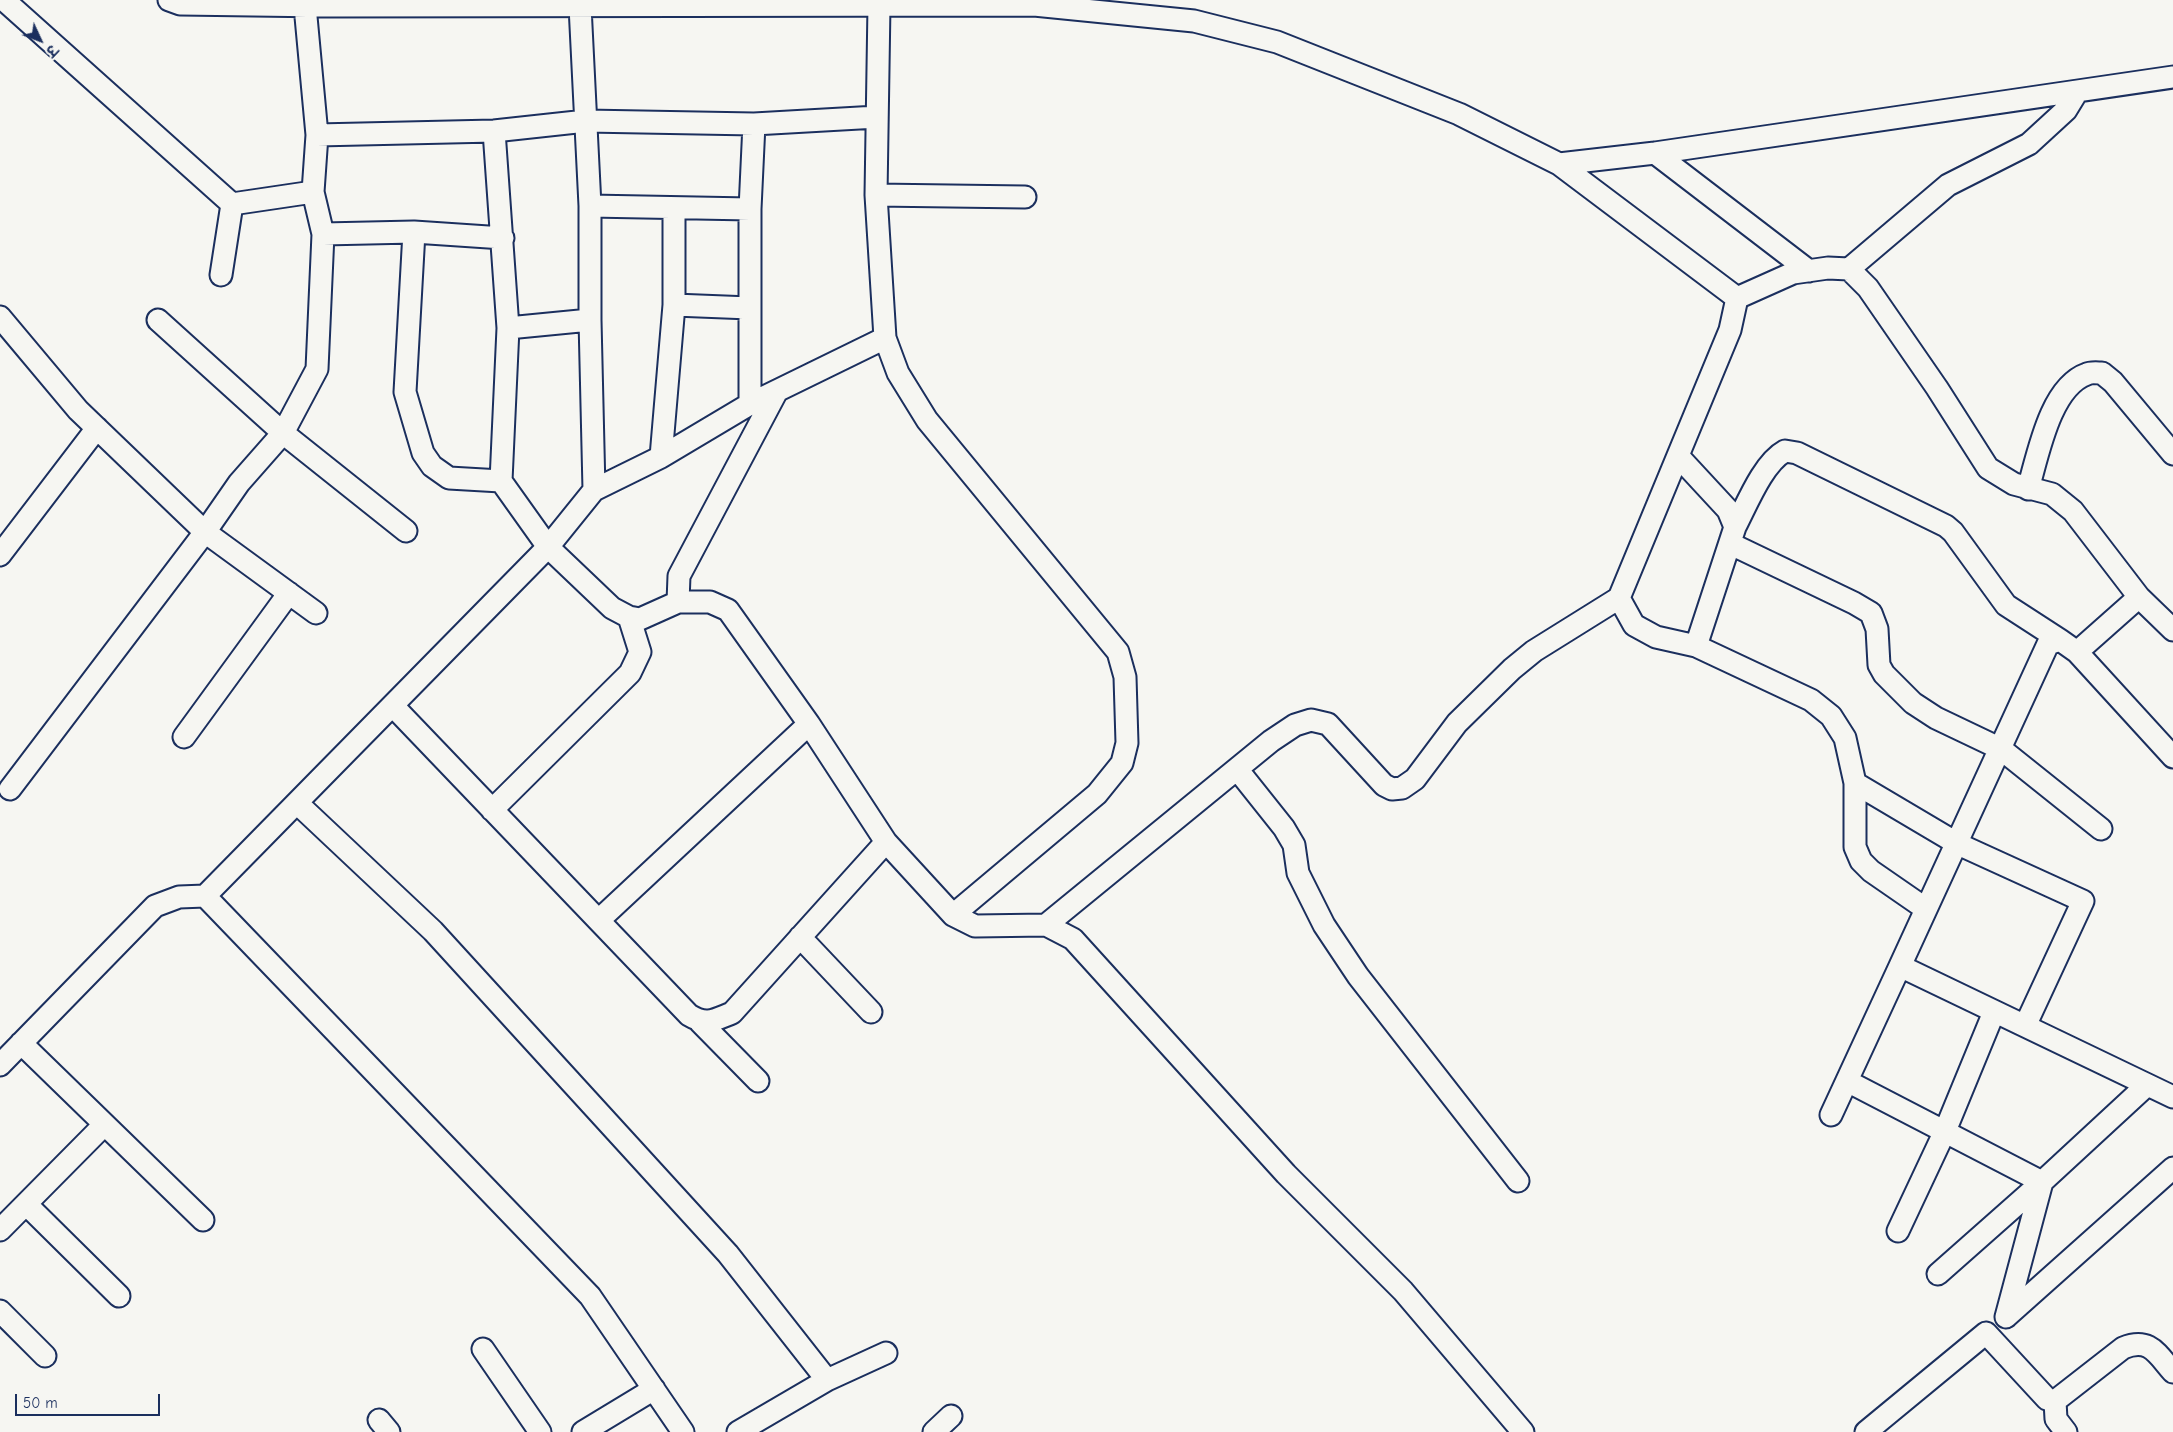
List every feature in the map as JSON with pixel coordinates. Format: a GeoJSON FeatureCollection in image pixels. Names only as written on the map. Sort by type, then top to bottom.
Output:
{"type":"FeatureCollection","features":[{"type":"Feature","properties":{"kind":"street"},"geometry":{"type":"LineString","coordinates":[[4,0],[232,204]]}},
{"type":"Feature","properties":{"kind":"street"},"geometry":{"type":"LineString","coordinates":[[169,0],[180,4],[282,2],[305,6],[592,4],[878,6],[1059,4],[1194,21],[1277,42],[1459,114],[1559,164],[1736,298]]}},
{"type":"Feature","properties":{"kind":"street"},"geometry":{"type":"LineString","coordinates":[[592,4],[586,121],[590,206],[590,320],[594,490]]}},
{"type":"Feature","properties":{"kind":"street"},"geometry":{"type":"LineString","coordinates":[[10,789],[205,532],[239,483],[283,433],[317,370],[324,234],[313,192],[317,134],[305,6]]}},
{"type":"Feature","properties":{"kind":"street"},"geometry":{"type":"LineString","coordinates":[[878,6],[876,195],[885,338],[898,373],[927,420],[1118,652],[1125,677],[1127,743],[1122,763],[1097,794],[953,915]]}},
{"type":"Feature","properties":{"kind":"street"},"geometry":{"type":"LineString","coordinates":[[1559,164],[1655,153],[2173,77]]}},
{"type":"Feature","properties":{"kind":"street"},"geometry":{"type":"LineString","coordinates":[[1736,298],[1793,273],[1828,268],[1849,268],[1948,185],[2029,144],[2066,110],[2077,92]]}},
{"type":"Feature","properties":{"kind":"street"},"geometry":{"type":"LineString","coordinates":[[317,134],[494,130],[586,121],[754,124],[877,118]]}},
{"type":"Feature","properties":{"kind":"street"},"geometry":{"type":"LineString","coordinates":[[750,404],[750,209],[754,124]]}},
{"type":"Feature","properties":{"kind":"street"},"geometry":{"type":"LineString","coordinates":[[494,130],[508,328],[501,481],[548,547],[612,608],[628,617],[640,619],[678,602],[710,602],[728,610],[809,724],[886,842],[953,915],[975,926],[1046,925],[1073,939],[1286,1174],[1403,1291],[1523,1432]]}},
{"type":"Feature","properties":{"kind":"street"},"geometry":{"type":"LineString","coordinates":[[1655,153],[1809,271]]}},
{"type":"Feature","properties":{"kind":"street"},"geometry":{"type":"LineString","coordinates":[[232,204],[313,192]]}},
{"type":"Feature","properties":{"kind":"street"},"geometry":{"type":"LineString","coordinates":[[876,195],[1025,197]]}},
{"type":"Feature","properties":{"kind":"street"},"geometry":{"type":"LineString","coordinates":[[221,275],[232,204]]}},
{"type":"Feature","properties":{"kind":"street"},"geometry":{"type":"LineString","coordinates":[[590,206],[750,209]]}},
{"type":"Feature","properties":{"kind":"street"},"geometry":{"type":"LineString","coordinates":[[661,457],[674,305],[674,208]]}},
{"type":"Feature","properties":{"kind":"street"},"geometry":{"type":"LineString","coordinates":[[324,234],[414,232],[503,238]]}},
{"type":"Feature","properties":{"kind":"street"},"geometry":{"type":"LineString","coordinates":[[414,232],[405,392],[423,453],[432,466],[449,478],[501,481]]}},
{"type":"Feature","properties":{"kind":"street"},"geometry":{"type":"LineString","coordinates":[[1849,268],[1874,296],[1937,388],[1988,468],[2002,478],[2028,488],[2052,494],[2073,511],[2139,597],[2173,630]]}},
{"type":"Feature","properties":{"kind":"street"},"geometry":{"type":"LineString","coordinates":[[1046,925],[1237,769],[1295,725],[1311,720],[1328,724],[1384,785],[1392,789],[1402,788],[1415,779],[1457,723],[1512,669],[1534,651],[1619,598],[1730,330],[1736,298]]}},
{"type":"Feature","properties":{"kind":"street"},"geometry":{"type":"LineString","coordinates":[[674,305],[750,308]]}},
{"type":"Feature","properties":{"kind":"street"},"geometry":{"type":"LineString","coordinates":[[0,317],[78,410],[205,532],[316,613]]}},
{"type":"Feature","properties":{"kind":"street"},"geometry":{"type":"LineString","coordinates":[[158,320],[283,433],[406,531]]}},
{"type":"Feature","properties":{"kind":"street"},"geometry":{"type":"LineString","coordinates":[[508,328],[590,320]]}},
{"type":"Feature","properties":{"kind":"street"},"geometry":{"type":"LineString","coordinates":[[0,1065],[156,906],[178,897],[205,896],[548,547],[594,490],[661,457],[750,404],[885,338]]}},
{"type":"Feature","properties":{"kind":"street"},"geometry":{"type":"LineString","coordinates":[[2028,488],[2052,411],[2064,392],[2087,374],[2102,373],[2114,382],[2173,454]]}},
{"type":"Feature","properties":{"kind":"street"},"geometry":{"type":"LineString","coordinates":[[678,602],[679,576],[777,391]]}},
{"type":"Feature","properties":{"kind":"street"},"geometry":{"type":"LineString","coordinates":[[0,555],[97,428]]}},
{"type":"Feature","properties":{"kind":"street"},"geometry":{"type":"LineString","coordinates":[[1696,646],[1733,536],[1767,467],[1776,456],[1785,451],[1797,454],[1946,526],[1953,532],[2006,605],[2077,652],[2173,757]]}},
{"type":"Feature","properties":{"kind":"street"},"geometry":{"type":"LineString","coordinates":[[1678,456],[1728,510],[1733,536]]}},
{"type":"Feature","properties":{"kind":"street"},"geometry":{"type":"LineString","coordinates":[[1733,536],[1854,602],[1870,613],[1877,629],[1879,665],[1891,682],[1913,703],[1936,718],[2001,749],[2101,829]]}},
{"type":"Feature","properties":{"kind":"street"},"geometry":{"type":"LineString","coordinates":[[184,736],[289,593]]}},
{"type":"Feature","properties":{"kind":"street"},"geometry":{"type":"LineString","coordinates":[[2077,652],[2139,597]]}},
{"type":"Feature","properties":{"kind":"street"},"geometry":{"type":"LineString","coordinates":[[1619,598],[1634,625],[1656,637],[1696,646],[1811,700],[1831,716],[1845,738],[1856,783],[1855,847],[1861,861],[1871,871],[1926,909]]}},
{"type":"Feature","properties":{"kind":"street"},"geometry":{"type":"LineString","coordinates":[[492,810],[630,673],[640,652],[628,617]]}},
{"type":"Feature","properties":{"kind":"street"},"geometry":{"type":"LineString","coordinates":[[1831,1115],[1958,844],[2048,644],[2060,640]]}},
{"type":"Feature","properties":{"kind":"street"},"geometry":{"type":"LineString","coordinates":[[393,706],[689,1015],[700,1022],[758,1081]]}},
{"type":"Feature","properties":{"kind":"street"},"geometry":{"type":"LineString","coordinates":[[600,920],[809,724]]}},
{"type":"Feature","properties":{"kind":"street"},"geometry":{"type":"LineString","coordinates":[[1237,769],[1284,828],[1294,845],[1298,873],[1303,885],[1334,940],[1358,976],[1518,1181]]}},
{"type":"Feature","properties":{"kind":"street"},"geometry":{"type":"LineString","coordinates":[[1856,783],[1958,844],[2083,901],[2024,1026]]}},
{"type":"Feature","properties":{"kind":"street"},"geometry":{"type":"LineString","coordinates":[[297,803],[452,952],[728,1254],[827,1380]]}},
{"type":"Feature","properties":{"kind":"street"},"geometry":{"type":"LineString","coordinates":[[700,1022],[712,1021],[732,1013],[886,842]]}},
{"type":"Feature","properties":{"kind":"street"},"geometry":{"type":"LineString","coordinates":[[205,896],[590,1296],[683,1432]]}},
{"type":"Feature","properties":{"kind":"street"},"geometry":{"type":"LineString","coordinates":[[800,937],[871,1012]]}},
{"type":"Feature","properties":{"kind":"street"},"geometry":{"type":"LineString","coordinates":[[1900,966],[2173,1097]]}},
{"type":"Feature","properties":{"kind":"street"},"geometry":{"type":"LineString","coordinates":[[1898,1231],[1945,1131],[1994,1012]]}},
{"type":"Feature","properties":{"kind":"street"},"geometry":{"type":"LineString","coordinates":[[21,1043],[203,1220]]}},
{"type":"Feature","properties":{"kind":"street"},"geometry":{"type":"LineString","coordinates":[[1847,1081],[2042,1182]]}},
{"type":"Feature","properties":{"kind":"street"},"geometry":{"type":"LineString","coordinates":[[1938,1274],[2042,1182],[2147,1085]]}},
{"type":"Feature","properties":{"kind":"street"},"geometry":{"type":"LineString","coordinates":[[0,1230],[104,1124]]}},
{"type":"Feature","properties":{"kind":"street"},"geometry":{"type":"LineString","coordinates":[[1866,1432],[2006,1317],[2173,1168]]}},
{"type":"Feature","properties":{"kind":"street"},"geometry":{"type":"LineString","coordinates":[[2006,1317],[2042,1182]]}},
{"type":"Feature","properties":{"kind":"street"},"geometry":{"type":"LineString","coordinates":[[26,1204],[119,1296]]}},
{"type":"Feature","properties":{"kind":"street"},"geometry":{"type":"LineString","coordinates":[[0,1312],[45,1356]]}},
{"type":"Feature","properties":{"kind":"street"},"geometry":{"type":"LineString","coordinates":[[1986,1333],[2047,1399],[2056,1401]]}},
{"type":"Feature","properties":{"kind":"street"},"geometry":{"type":"LineString","coordinates":[[2056,1401],[2124,1348],[2136,1343],[2148,1346],[2173,1372]]}},
{"type":"Feature","properties":{"kind":"street"},"geometry":{"type":"LineString","coordinates":[[483,1349],[540,1432]]}},
{"type":"Feature","properties":{"kind":"street"},"geometry":{"type":"LineString","coordinates":[[738,1432],[827,1380],[886,1353]]}},
{"type":"Feature","properties":{"kind":"street"},"geometry":{"type":"LineString","coordinates":[[582,1432],[654,1389]]}},
{"type":"Feature","properties":{"kind":"street"},"geometry":{"type":"LineString","coordinates":[[2056,1401],[2056,1419],[2066,1432]]}},
{"type":"Feature","properties":{"kind":"street"},"geometry":{"type":"LineString","coordinates":[[934,1432],[951,1416]]}}]}
